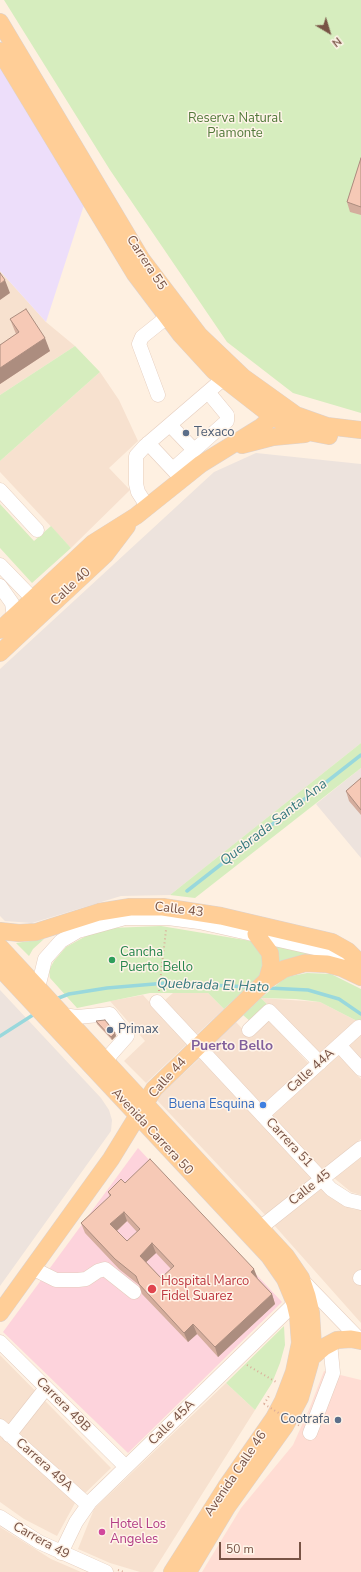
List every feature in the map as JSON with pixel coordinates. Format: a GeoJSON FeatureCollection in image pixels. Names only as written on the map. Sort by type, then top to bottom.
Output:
{"type":"FeatureCollection","features":[{"type":"Feature","properties":{"kind":"main road","name":"Carrera 55"},"geometry":{"type":"LineString","coordinates":[[0,22],[142,260],[199,336],[278,412],[287,425],[310,434],[361,440]]}},
{"type":"Feature","properties":{"kind":"main road","name":"Carrera 55"},"geometry":{"type":"LineString","coordinates":[[0,51],[135,274],[167,317],[199,355],[223,379],[246,396],[278,412],[316,423],[361,430]]}},
{"type":"Feature","properties":{"kind":"main road"},"geometry":{"type":"LineString","coordinates":[[220,453],[245,431],[250,423],[252,409],[246,396]]}},
{"type":"Feature","properties":{"kind":"main road","name":"Calle 40"},"geometry":{"type":"LineString","coordinates":[[0,653],[105,555],[141,511],[177,474],[220,453],[252,433],[278,412]]}},
{"type":"Feature","properties":{"kind":"main road"},"geometry":{"type":"LineString","coordinates":[[220,453],[273,437],[310,434]]}},
{"type":"Feature","properties":{"kind":"main road","name":"Calle 40"},"geometry":{"type":"LineString","coordinates":[[0,630],[93,543],[141,511]]}},
{"type":"Feature","properties":{"kind":"main road","name":"Calle 43"},"geometry":{"type":"LineString","coordinates":[[0,931],[36,932],[99,912],[130,907],[163,907],[221,916],[332,942],[342,946],[357,960]]}},
{"type":"Feature","properties":{"kind":"main road"},"geometry":{"type":"LineString","coordinates":[[256,934],[270,953],[271,966],[267,980]]}},
{"type":"Feature","properties":{"kind":"main road","name":"Avenida Carrera 50"},"geometry":{"type":"LineString","coordinates":[[0,947],[58,1020],[141,1110],[269,1256],[286,1279],[295,1302]]}},
{"type":"Feature","properties":{"kind":"main road","name":"Calle 44"},"geometry":{"type":"LineString","coordinates":[[0,1313],[111,1159],[141,1110],[161,1082],[267,980],[276,973],[294,966],[316,963],[342,968],[361,977]]}},
{"type":"Feature","properties":{"kind":"main road","name":"Avenida Carrera 50"},"geometry":{"type":"LineString","coordinates":[[0,968],[37,994]]}},
{"type":"Feature","properties":{"kind":"main road","name":"Avenida Carrera 50"},"geometry":{"type":"LineString","coordinates":[[58,1020],[107,1063],[141,1110],[260,1228],[286,1256],[301,1278]]}},
{"type":"Feature","properties":{"kind":"main road","name":"Avenida Calle 46"},"geometry":{"type":"LineString","coordinates":[[188,1572],[227,1507],[292,1414],[305,1384],[311,1358],[313,1332],[311,1313],[301,1278]]}},
{"type":"Feature","properties":{"kind":"main road","name":"Avenida Calle 46"},"geometry":{"type":"LineString","coordinates":[[172,1572],[226,1487],[274,1418],[284,1401],[294,1372],[300,1343],[298,1316],[295,1302]]}},
{"type":"Feature","properties":{"kind":"main road"},"geometry":{"type":"LineString","coordinates":[[311,1358],[330,1343],[344,1339],[361,1341]]}},
{"type":"Feature","properties":{"kind":"street"},"geometry":{"type":"LineString","coordinates":[[158,395],[139,344],[142,337],[167,317]]}},
{"type":"Feature","properties":{"kind":"street"},"geometry":{"type":"LineString","coordinates":[[141,511],[136,484],[136,456],[148,443],[223,379]]}},
{"type":"Feature","properties":{"kind":"street"},"geometry":{"type":"LineString","coordinates":[[148,443],[177,474],[199,446],[227,421],[228,418],[208,392]]}},
{"type":"Feature","properties":{"kind":"street"},"geometry":{"type":"LineString","coordinates":[[170,425],[199,446],[220,453]]}},
{"type":"Feature","properties":{"kind":"street"},"geometry":{"type":"LineString","coordinates":[[0,490],[37,530]]}},
{"type":"Feature","properties":{"kind":"street"},"geometry":{"type":"LineString","coordinates":[[0,565],[33,600],[39,616]]}},
{"type":"Feature","properties":{"kind":"street"},"geometry":{"type":"LineString","coordinates":[[0,586],[12,603],[14,617]]}},
{"type":"Feature","properties":{"kind":"street","name":"Calle 43"},"geometry":{"type":"LineString","coordinates":[[37,994],[45,958],[61,941],[78,931],[108,922],[138,917],[168,918],[256,934],[357,960]]}},
{"type":"Feature","properties":{"kind":"street","name":"Carrera 51"},"geometry":{"type":"LineString","coordinates":[[158,998],[198,1046],[322,1179],[340,1196],[348,1200],[361,1203]]}},
{"type":"Feature","properties":{"kind":"street"},"geometry":{"type":"LineString","coordinates":[[249,1030],[269,1011],[320,1063]]}},
{"type":"Feature","properties":{"kind":"street"},"geometry":{"type":"LineString","coordinates":[[58,1020],[110,1014],[127,1036],[110,1054],[107,1063]]}},
{"type":"Feature","properties":{"kind":"street","name":"Calle 44A"},"geometry":{"type":"LineString","coordinates":[[262,1115],[359,1027]]}},
{"type":"Feature","properties":{"kind":"street"},"geometry":{"type":"LineString","coordinates":[[339,1045],[361,1069]]}},
{"type":"Feature","properties":{"kind":"street","name":"Calle 45"},"geometry":{"type":"LineString","coordinates":[[260,1228],[361,1148]]}},
{"type":"Feature","properties":{"kind":"street"},"geometry":{"type":"LineString","coordinates":[[32,1268],[56,1280],[86,1279],[98,1271],[105,1269],[134,1292]]}},
{"type":"Feature","properties":{"kind":"street"},"geometry":{"type":"LineString","coordinates":[[301,1278],[361,1341]]}},
{"type":"Feature","properties":{"kind":"street","name":"Calle 45A"},"geometry":{"type":"LineString","coordinates":[[61,1553],[76,1522],[88,1505],[295,1302]]}},
{"type":"Feature","properties":{"kind":"street","name":"Carrera 49B"},"geometry":{"type":"LineString","coordinates":[[0,1342],[126,1467]]}},
{"type":"Feature","properties":{"kind":"street"},"geometry":{"type":"LineString","coordinates":[[305,1430],[333,1373],[330,1343]]}},
{"type":"Feature","properties":{"kind":"street"},"geometry":{"type":"LineString","coordinates":[[5,1430],[46,1388]]}},
{"type":"Feature","properties":{"kind":"street","name":"Carrera 49A"},"geometry":{"type":"LineString","coordinates":[[5,1430],[88,1505]]}},
{"type":"Feature","properties":{"kind":"street","name":"Carrera 49"},"geometry":{"type":"LineString","coordinates":[[0,1517],[31,1537],[61,1553],[106,1572]]}},
{"type":"Feature","properties":{"kind":"path"},"geometry":{"type":"LineString","coordinates":[[158,998],[167,924]]}},
{"type":"Feature","properties":{"kind":"path"},"geometry":{"type":"LineString","coordinates":[[237,1359],[277,1382]]}},
{"type":"Feature","properties":{"kind":"path"},"geometry":{"type":"LineString","coordinates":[[264,1404],[305,1430]]}},
{"type":"Feature","properties":{"kind":"shaded area"},"geometry":{"type":"Polygon","coordinates":[[[0,68],[84,205],[46,322],[0,271],[0,68]]]}},
{"type":"Feature","properties":{"kind":"shaded area"},"geometry":{"type":"Polygon","coordinates":[[[0,271],[46,322],[75,346],[0,395],[0,271]]]}},
{"type":"Feature","properties":{"kind":"shaded area"},"geometry":{"type":"Polygon","coordinates":[[[100,372],[119,400],[138,441],[109,468],[130,490],[71,548],[0,472],[0,461],[100,372]]]}},
{"type":"Feature","properties":{"kind":"shaded area"},"geometry":{"type":"Polygon","coordinates":[[[256,453],[361,464],[361,743],[170,895],[121,896],[32,923],[5,921],[0,916],[0,669],[214,472],[256,453]]]}},
{"type":"Feature","properties":{"kind":"shaded area"},"geometry":{"type":"Polygon","coordinates":[[[361,768],[361,858],[316,804],[361,768]]]}},
{"type":"Feature","properties":{"kind":"shaded area"},"geometry":{"type":"Polygon","coordinates":[[[0,990],[101,1098],[109,1110],[112,1120],[111,1131],[0,1286],[0,990]]]}},
{"type":"Feature","properties":{"kind":"shaded area"},"geometry":{"type":"Polygon","coordinates":[[[173,993],[208,993],[224,1009],[196,1035],[165,1000],[173,993]]]}},
{"type":"Feature","properties":{"kind":"shaded area"},"geometry":{"type":"Polygon","coordinates":[[[143,995],[187,1044],[146,1083],[124,1061],[145,1041],[110,1001],[143,995]]]}},
{"type":"Feature","properties":{"kind":"shaded area"},"geometry":{"type":"Polygon","coordinates":[[[261,998],[320,1002],[359,1022],[321,1058],[261,998]]]}},
{"type":"Feature","properties":{"kind":"shaded area"},"geometry":{"type":"Polygon","coordinates":[[[268,1019],[310,1065],[263,1108],[207,1049],[236,1022],[249,1036],[268,1019]]]}},
{"type":"Feature","properties":{"kind":"shaded area"},"geometry":{"type":"Polygon","coordinates":[[[361,1031],[361,1063],[345,1045],[361,1031]]]}},
{"type":"Feature","properties":{"kind":"shaded area"},"geometry":{"type":"Polygon","coordinates":[[[338,1054],[361,1079],[361,1139],[322,1171],[269,1115],[338,1054]]]}},
{"type":"Feature","properties":{"kind":"shaded area"},"geometry":{"type":"Polygon","coordinates":[[[200,1058],[315,1179],[268,1218],[156,1099],[200,1058]]]}},
{"type":"Feature","properties":{"kind":"shaded area","name":"Hospital Marco Fidel Suarez"},"geometry":{"type":"Polygon","coordinates":[[[138,1148],[282,1302],[128,1453],[3,1332],[138,1148]]]}},
{"type":"Feature","properties":{"kind":"shaded area"},"geometry":{"type":"Polygon","coordinates":[[[361,1157],[361,1195],[351,1192],[334,1178],[361,1157]]]}},
{"type":"Feature","properties":{"kind":"shaded area"},"geometry":{"type":"Polygon","coordinates":[[[323,1187],[337,1201],[352,1209],[361,1210],[361,1323],[274,1225],[323,1187]]]}},
{"type":"Feature","properties":{"kind":"shaded area"},"geometry":{"type":"Polygon","coordinates":[[[0,1355],[111,1468],[75,1503],[57,1536],[24,1519],[0,1502],[0,1355]]]}},
{"type":"Feature","properties":{"kind":"shaded area"},"geometry":{"type":"Polygon","coordinates":[[[324,1371],[361,1380],[361,1572],[202,1572],[241,1508],[293,1445],[324,1371]]]}},
{"type":"Feature","properties":{"kind":"shaded area"},"geometry":{"type":"Polygon","coordinates":[[[226,1383],[255,1410],[153,1572],[140,1572],[110,1563],[78,1549],[94,1509],[226,1383]]]}},
{"type":"Feature","properties":{"kind":"shaded area"},"geometry":{"type":"Polygon","coordinates":[[[0,1527],[51,1559],[81,1572],[0,1572],[0,1527]]]}},
{"type":"Feature","properties":{"kind":"green space","name":"Reserva Natural Piamonte"},"geometry":{"type":"Polygon","coordinates":[[[4,0],[361,0],[361,413],[293,393],[227,342],[110,170],[4,0]]]}},
{"type":"Feature","properties":{"kind":"green space"},"geometry":{"type":"Polygon","coordinates":[[[75,346],[100,372],[0,461],[0,395],[75,346]]]}},
{"type":"Feature","properties":{"kind":"green space"},"geometry":{"type":"Polygon","coordinates":[[[0,504],[34,541],[51,526],[71,548],[32,583],[0,548],[0,504]]]}},
{"type":"Feature","properties":{"kind":"green space"},"geometry":{"type":"Polygon","coordinates":[[[361,743],[361,768],[195,898],[170,895],[361,743]]]}},
{"type":"Feature","properties":{"kind":"green space"},"geometry":{"type":"Polygon","coordinates":[[[161,926],[251,941],[262,955],[263,966],[259,976],[224,1009],[208,993],[150,993],[77,1008],[50,978],[49,970],[54,961],[66,947],[88,935],[111,928],[161,926]]]}},
{"type":"Feature","properties":{"kind":"green space"},"geometry":{"type":"Polygon","coordinates":[[[44,939],[33,949],[29,956],[16,943],[44,939]]]}},
{"type":"Feature","properties":{"kind":"green space"},"geometry":{"type":"Polygon","coordinates":[[[273,944],[342,960],[275,963],[273,944]]]}},
{"type":"Feature","properties":{"kind":"green space"},"geometry":{"type":"Polygon","coordinates":[[[307,973],[331,974],[361,989],[361,1023],[320,1002],[296,999],[261,998],[286,977],[307,973]]]}},
{"type":"Feature","properties":{"kind":"green space"},"geometry":{"type":"Polygon","coordinates":[[[261,998],[268,1005],[251,1022],[243,1015],[261,998]]]}},
{"type":"Feature","properties":{"kind":"green space"},"geometry":{"type":"Polygon","coordinates":[[[284,1326],[285,1345],[280,1363],[272,1383],[255,1410],[226,1383],[284,1326]]]}},
{"type":"Feature","properties":{"kind":"building"},"geometry":{"type":"Polygon","coordinates":[[[361,158],[361,207],[347,202],[361,158]]]}},
{"type":"Feature","properties":{"kind":"building"},"geometry":{"type":"Polygon","coordinates":[[[0,273],[5,280],[0,284],[0,273]]]}},
{"type":"Feature","properties":{"kind":"building"},"geometry":{"type":"Polygon","coordinates":[[[26,309],[45,338],[0,368],[0,345],[19,332],[10,319],[26,309]]]}},
{"type":"Feature","properties":{"kind":"building"},"geometry":{"type":"Polygon","coordinates":[[[361,778],[361,810],[346,791],[361,778]]]}},
{"type":"Feature","properties":{"kind":"building"},"geometry":{"type":"Polygon","coordinates":[[[105,1020],[115,1033],[111,1037],[96,1021],[105,1020]]]}},
{"type":"Feature","properties":{"kind":"building"},"geometry":{"type":"Polygon","coordinates":[[[150,1159],[254,1269],[251,1272],[272,1294],[215,1347],[193,1324],[184,1333],[139,1284],[136,1276],[115,1259],[81,1223],[111,1195],[108,1192],[121,1179],[125,1183],[150,1159]],[[124,1212],[110,1224],[127,1241],[140,1229],[124,1212]],[[152,1243],[140,1256],[161,1278],[174,1266],[152,1243]]]}},
{"type":"Feature","properties":{"kind":"waterway","name":"Quebrada Santa Ana"},"geometry":{"type":"LineString","coordinates":[[187,891],[361,755]]}},
{"type":"Feature","properties":{"kind":"waterway","name":"Quebrada El Hato"},"geometry":{"type":"LineString","coordinates":[[56,999],[69,994],[107,988],[166,983],[252,987]]}},
{"type":"Feature","properties":{"kind":"waterway","name":"Quebrada El Hato"},"geometry":{"type":"LineString","coordinates":[[268,988],[308,990],[339,999],[361,1014]]}},
{"type":"Feature","properties":{"kind":"waterway","name":"Quebrada El Hato"},"geometry":{"type":"LineString","coordinates":[[0,1036],[36,1013]]}},
{"type":"Feature","properties":{"kind":"place","name":"Texaco"},"geometry":{"type":"Point","coordinates":[186,433]}},
{"type":"Feature","properties":{"kind":"place","name":"Cancha Puerto Bello"},"geometry":{"type":"Point","coordinates":[112,960]}},
{"type":"Feature","properties":{"kind":"place","name":"Primax"},"geometry":{"type":"Point","coordinates":[110,1030]}},
{"type":"Feature","properties":{"kind":"place","name":"Buena Esquina"},"geometry":{"type":"Point","coordinates":[263,1105]}},
{"type":"Feature","properties":{"kind":"place","name":"Hospital Marco Fidel Suarez"},"geometry":{"type":"Point","coordinates":[152,1289]}},
{"type":"Feature","properties":{"kind":"place","name":"Cootrafa"},"geometry":{"type":"Point","coordinates":[338,1420]}},
{"type":"Feature","properties":{"kind":"place","name":"Hotel Los Angeles"},"geometry":{"type":"Point","coordinates":[102,1532]}},
{"type":"Feature","properties":{"kind":"district","name":"Puerto Bello"},"geometry":{"type":"Point","coordinates":[232,1047]}}]}
